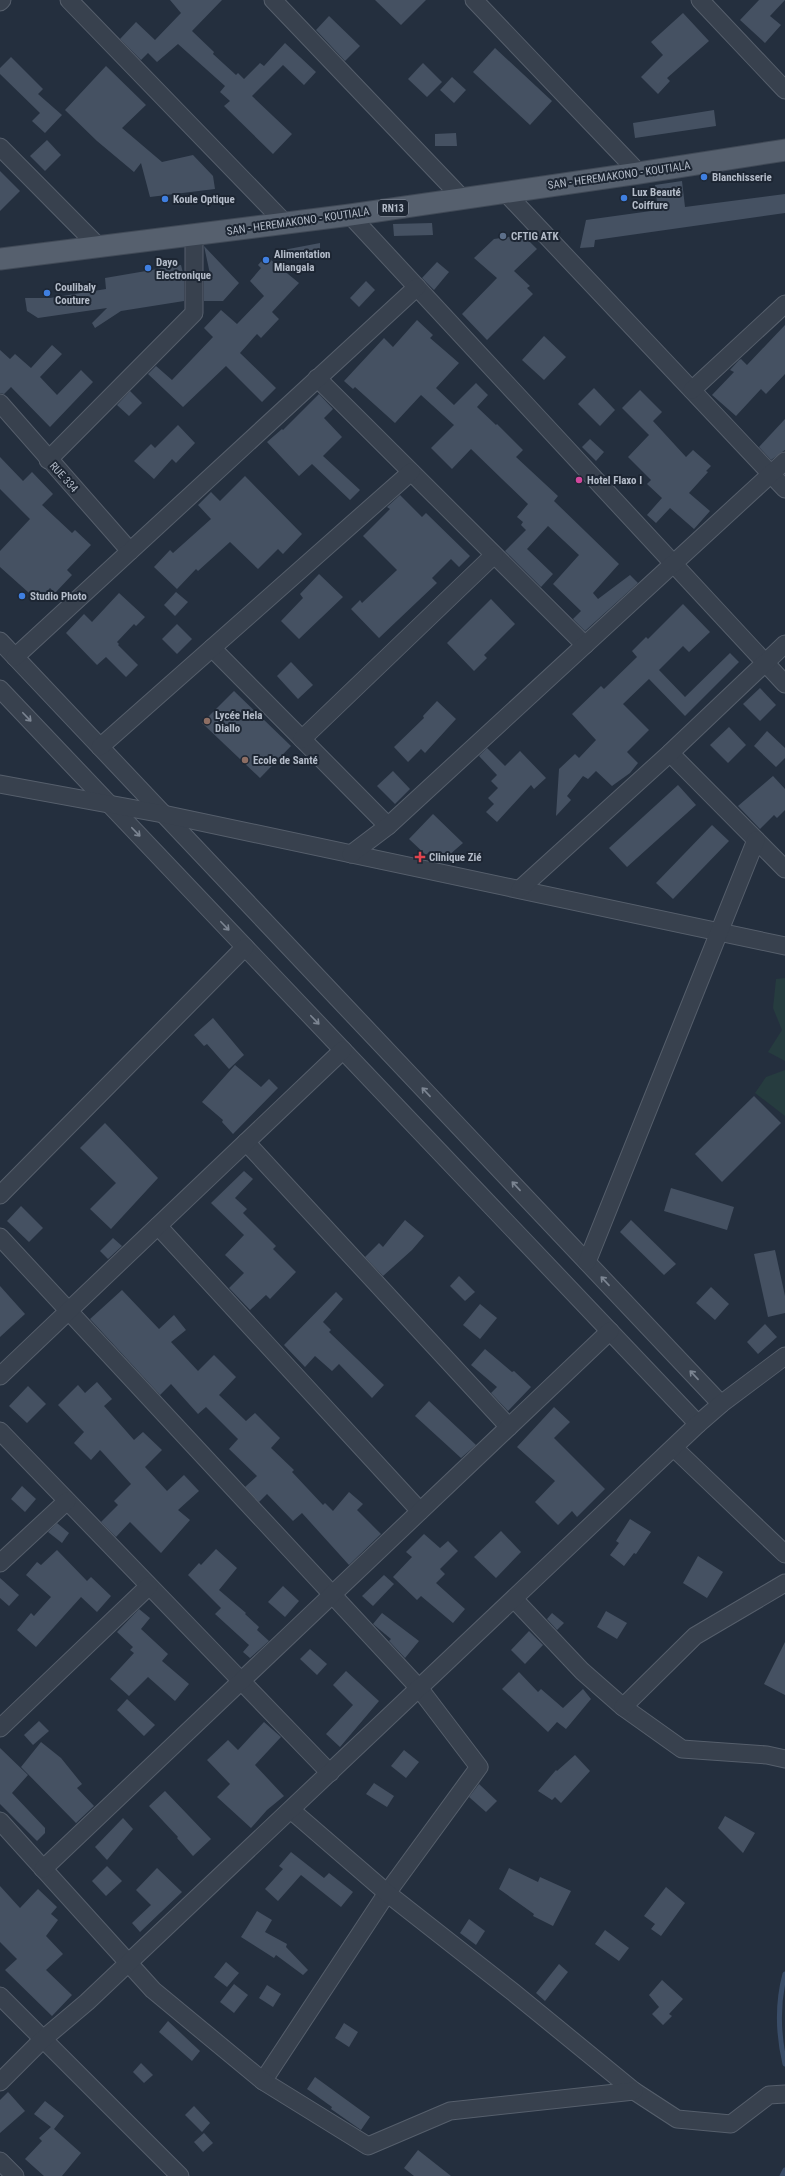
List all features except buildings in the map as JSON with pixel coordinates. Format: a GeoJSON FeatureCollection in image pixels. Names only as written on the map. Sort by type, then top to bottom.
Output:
{"type":"FeatureCollection","features":[{"type":"Feature","properties":{"kind":"main road","name":"SAN - HEREMAKONO - KOUTIALA"},"geometry":{"type":"LineString","coordinates":[[0,259],[98,248],[350,214],[639,173],[785,150]]}},
{"type":"Feature","properties":{"kind":"street"},"geometry":{"type":"LineString","coordinates":[[68,0],[285,223]]}},
{"type":"Feature","properties":{"kind":"street"},"geometry":{"type":"LineString","coordinates":[[273,0],[462,198]]}},
{"type":"Feature","properties":{"kind":"street"},"geometry":{"type":"LineString","coordinates":[[474,0],[639,173]]}},
{"type":"Feature","properties":{"kind":"street"},"geometry":{"type":"LineString","coordinates":[[700,0],[785,90]]}},
{"type":"Feature","properties":{"kind":"street"},"geometry":{"type":"LineString","coordinates":[[0,147],[98,248]]}},
{"type":"Feature","properties":{"kind":"street"},"geometry":{"type":"LineString","coordinates":[[505,192],[785,489]]}},
{"type":"Feature","properties":{"kind":"street"},"geometry":{"type":"LineString","coordinates":[[350,214],[785,684]]}},
{"type":"Feature","properties":{"kind":"street"},"geometry":{"type":"LineString","coordinates":[[48,460],[194,313],[194,235]]}},
{"type":"Feature","properties":{"kind":"street"},"geometry":{"type":"LineString","coordinates":[[15,657],[417,287]]}},
{"type":"Feature","properties":{"kind":"street"},"geometry":{"type":"LineString","coordinates":[[692,390],[785,304]]}},
{"type":"Feature","properties":{"kind":"street"},"geometry":{"type":"LineString","coordinates":[[317,378],[585,646]]}},
{"type":"Feature","properties":{"kind":"street","name":"RUE 334"},"geometry":{"type":"LineString","coordinates":[[0,402],[48,460],[130,551]]}},
{"type":"Feature","properties":{"kind":"street"},"geometry":{"type":"LineString","coordinates":[[351,854],[388,826],[785,461]]}},
{"type":"Feature","properties":{"kind":"street"},"geometry":{"type":"LineString","coordinates":[[100,747],[411,472]]}},
{"type":"Feature","properties":{"kind":"street"},"geometry":{"type":"LineString","coordinates":[[302,739],[494,555]]}},
{"type":"Feature","properties":{"kind":"street"},"geometry":{"type":"LineString","coordinates":[[0,641],[721,1404]]}},
{"type":"Feature","properties":{"kind":"street"},"geometry":{"type":"LineString","coordinates":[[520,889],[670,753],[785,644]]}},
{"type":"Feature","properties":{"kind":"street"},"geometry":{"type":"LineString","coordinates":[[212,648],[388,826]]}},
{"type":"Feature","properties":{"kind":"street"},"geometry":{"type":"LineString","coordinates":[[0,689],[698,1424]]}},
{"type":"Feature","properties":{"kind":"street"},"geometry":{"type":"LineString","coordinates":[[670,753],[785,869]]}},
{"type":"Feature","properties":{"kind":"street"},"geometry":{"type":"LineString","coordinates":[[0,784],[163,814],[785,946]]}},
{"type":"Feature","properties":{"kind":"street"},"geometry":{"type":"LineString","coordinates":[[587,1262],[718,931],[756,840]]}},
{"type":"Feature","properties":{"kind":"street"},"geometry":{"type":"LineString","coordinates":[[0,1195],[245,947]]}},
{"type":"Feature","properties":{"kind":"street"},"geometry":{"type":"LineString","coordinates":[[0,1376],[343,1050]]}},
{"type":"Feature","properties":{"kind":"street"},"geometry":{"type":"LineString","coordinates":[[246,1142],[509,1427]]}},
{"type":"Feature","properties":{"kind":"street"},"geometry":{"type":"LineString","coordinates":[[158,1226],[420,1511]]}},
{"type":"Feature","properties":{"kind":"street"},"geometry":{"type":"LineString","coordinates":[[0,1237],[419,1688],[479,1767],[387,1893],[263,2081]]}},
{"type":"Feature","properties":{"kind":"street"},"geometry":{"type":"LineString","coordinates":[[44,1869],[610,1331]]}},
{"type":"Feature","properties":{"kind":"street"},"geometry":{"type":"LineString","coordinates":[[0,2082],[42,2040],[87,2002],[698,1424],[721,1404],[785,1356]]}},
{"type":"Feature","properties":{"kind":"street"},"geometry":{"type":"LineString","coordinates":[[0,1431],[330,1773]]}},
{"type":"Feature","properties":{"kind":"street"},"geometry":{"type":"LineString","coordinates":[[674,1448],[785,1554]]}},
{"type":"Feature","properties":{"kind":"street"},"geometry":{"type":"LineString","coordinates":[[0,1563],[67,1501]]}},
{"type":"Feature","properties":{"kind":"street"},"geometry":{"type":"LineString","coordinates":[[623,1707],[695,1636],[785,1582]]}},
{"type":"Feature","properties":{"kind":"street"},"geometry":{"type":"LineString","coordinates":[[0,1728],[149,1586]]}},
{"type":"Feature","properties":{"kind":"street"},"geometry":{"type":"LineString","coordinates":[[514,1599],[582,1671],[623,1707],[682,1749],[767,1755],[785,1759]]}},
{"type":"Feature","properties":{"kind":"street"},"geometry":{"type":"LineString","coordinates":[[291,1810],[387,1893],[513,1992],[634,2091],[677,2119],[731,2124],[769,2095],[785,2094]]}},
{"type":"Feature","properties":{"kind":"street"},"geometry":{"type":"LineString","coordinates":[[0,1821],[153,1990],[263,2081],[368,2146],[450,2111],[634,2091]]}},
{"type":"Feature","properties":{"kind":"street"},"geometry":{"type":"LineString","coordinates":[[0,1996],[42,2040],[180,2176]]}},
{"type":"Feature","properties":{"kind":"street"},"geometry":{"type":"LineString","coordinates":[[0,2161],[15,2176]]}},
{"type":"Feature","properties":{"kind":"green space"},"geometry":{"type":"Polygon","coordinates":[[[785,978],[785,1061],[768,1052],[782,1030],[773,1008],[776,979],[785,978]]]}},
{"type":"Feature","properties":{"kind":"green space"},"geometry":{"type":"Polygon","coordinates":[[[785,1070],[785,1116],[755,1093],[766,1077],[785,1070]]]}},
{"type":"Feature","properties":{"kind":"waterway"},"geometry":{"type":"LineString","coordinates":[[785,1974],[782,1985],[779,2019],[785,2064]]}},
{"type":"Feature","properties":{"kind":"waterway"},"geometry":{"type":"LineString","coordinates":[[782,2176],[785,2170]]}},
{"type":"Feature","properties":{"kind":"place","name":"Blanchisserie"},"geometry":{"type":"Point","coordinates":[704,177]}},
{"type":"Feature","properties":{"kind":"place","name":"Lux Beauté Coiffure"},"geometry":{"type":"Point","coordinates":[624,198]}},
{"type":"Feature","properties":{"kind":"place","name":"Koule Optique"},"geometry":{"type":"Point","coordinates":[165,199]}},
{"type":"Feature","properties":{"kind":"place","name":"CFTIG ATK"},"geometry":{"type":"Point","coordinates":[503,236]}},
{"type":"Feature","properties":{"kind":"place","name":"Alimentation Miangala"},"geometry":{"type":"Point","coordinates":[266,260]}},
{"type":"Feature","properties":{"kind":"place","name":"Dayo Electronique"},"geometry":{"type":"Point","coordinates":[148,268]}},
{"type":"Feature","properties":{"kind":"place","name":"Coulibaly Couture"},"geometry":{"type":"Point","coordinates":[47,293]}},
{"type":"Feature","properties":{"kind":"place","name":"Hotel Flaxo I"},"geometry":{"type":"Point","coordinates":[579,480]}},
{"type":"Feature","properties":{"kind":"place","name":"Studio Photo"},"geometry":{"type":"Point","coordinates":[22,596]}},
{"type":"Feature","properties":{"kind":"place","name":"Lycée Hela Diallo"},"geometry":{"type":"Point","coordinates":[207,721]}},
{"type":"Feature","properties":{"kind":"place","name":"Ecole de Santé"},"geometry":{"type":"Point","coordinates":[245,760]}},
{"type":"Feature","properties":{"kind":"place","name":"Clinique Zié"},"geometry":{"type":"Point","coordinates":[420,857]}}]}
